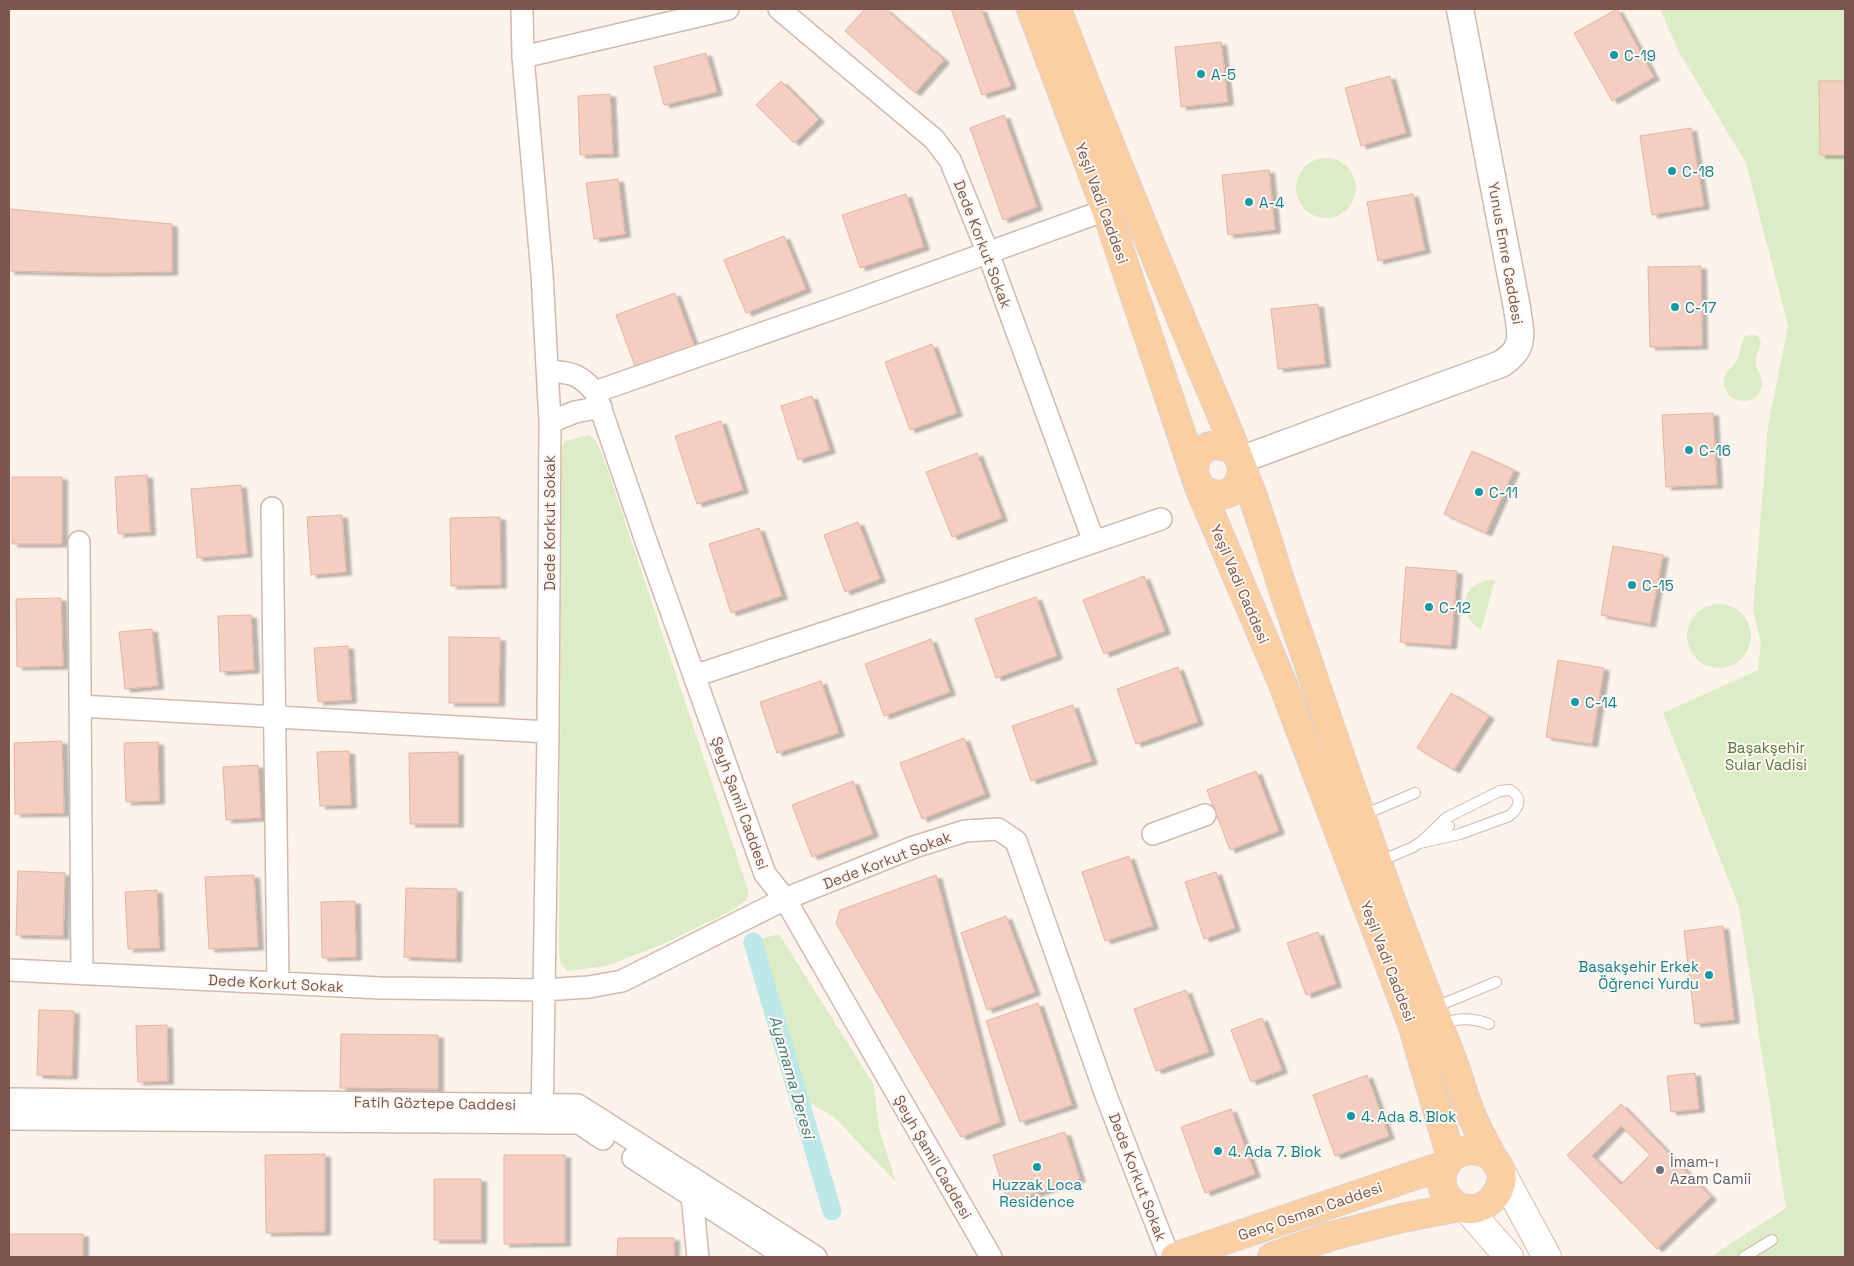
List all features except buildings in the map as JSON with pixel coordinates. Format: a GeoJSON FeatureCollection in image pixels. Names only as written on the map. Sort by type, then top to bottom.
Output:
{"type":"FeatureCollection","features":[{"type":"Feature","properties":{"kind":"main road","name":"Yeşil Vadi Caddesi"},"geometry":{"type":"LineString","coordinates":[[1031,9],[1106,210],[1196,480],[1282,682],[1412,1024],[1448,1161]]}},
{"type":"Feature","properties":{"kind":"main road","name":"Yeşil Vadi Caddesi"},"geometry":{"type":"LineString","coordinates":[[1057,9],[1239,460],[1361,816],[1473,1119],[1547,1257]]}},
{"type":"Feature","properties":{"kind":"main road"},"geometry":{"type":"LineString","coordinates":[[1221,445],[1239,460],[1240,482],[1229,493],[1214,495],[1196,480],[1196,457],[1207,447],[1221,445]]}},
{"type":"Feature","properties":{"kind":"main road"},"geometry":{"type":"LineString","coordinates":[[1464,1208],[1486,1204],[1494,1199],[1499,1191],[1501,1182],[1497,1164],[1476,1149],[1467,1149],[1459,1152],[1448,1161],[1442,1174],[1442,1184],[1445,1192],[1464,1208],[1510,1257]]}},
{"type":"Feature","properties":{"kind":"main road","name":"Genç Osman Caddesi"},"geometry":{"type":"LineString","coordinates":[[1175,1257],[1448,1161]]}},
{"type":"Feature","properties":{"kind":"main road","name":"Genç Osman Caddesi"},"geometry":{"type":"LineString","coordinates":[[1272,1257],[1331,1236],[1402,1218],[1464,1208]]}},
{"type":"Feature","properties":{"kind":"street","name":"Dede Korkut Sokak"},"geometry":{"type":"LineString","coordinates":[[522,9],[523,57],[542,274],[550,422],[548,732],[543,990]]}},
{"type":"Feature","properties":{"kind":"street"},"geometry":{"type":"LineString","coordinates":[[523,57],[728,9]]}},
{"type":"Feature","properties":{"kind":"street","name":"Dede Korkut Sokak"},"geometry":{"type":"LineString","coordinates":[[779,9],[934,140],[950,160],[988,253],[1094,542]]}},
{"type":"Feature","properties":{"kind":"street","name":"Yunus Emre Caddesi"},"geometry":{"type":"LineString","coordinates":[[1239,460],[1501,364],[1517,351],[1521,342],[1518,315],[1460,9]]}},
{"type":"Feature","properties":{"kind":"street"},"geometry":{"type":"LineString","coordinates":[[550,422],[726,347],[1106,210]]}},
{"type":"Feature","properties":{"kind":"street","name":"Şeyh Şamil Caddesi"},"geometry":{"type":"LineString","coordinates":[[548,371],[563,371],[578,375],[598,400],[765,874],[785,900],[991,1257]]}},
{"type":"Feature","properties":{"kind":"street"},"geometry":{"type":"LineString","coordinates":[[272,508],[278,984]]}},
{"type":"Feature","properties":{"kind":"street"},"geometry":{"type":"LineString","coordinates":[[694,676],[1161,519]]}},
{"type":"Feature","properties":{"kind":"street"},"geometry":{"type":"LineString","coordinates":[[79,542],[82,974]]}},
{"type":"Feature","properties":{"kind":"street"},"geometry":{"type":"LineString","coordinates":[[80,706],[548,732]]}},
{"type":"Feature","properties":{"kind":"street"},"geometry":{"type":"LineString","coordinates":[[1153,834],[1205,815]]}},
{"type":"Feature","properties":{"kind":"street","name":"Dede Korkut Sokak"},"geometry":{"type":"LineString","coordinates":[[9,970],[381,988],[543,990],[589,987],[622,981],[785,900],[914,847],[965,831],[998,829],[1016,841],[1107,1098],[1169,1257]]}},
{"type":"Feature","properties":{"kind":"street"},"geometry":{"type":"LineString","coordinates":[[542,1113],[543,990]]}},
{"type":"Feature","properties":{"kind":"street","name":"Fatih Göztepe Caddesi"},"geometry":{"type":"LineString","coordinates":[[9,1099],[542,1113]]}},
{"type":"Feature","properties":{"kind":"street","name":"Fatih Göztepe Caddesi"},"geometry":{"type":"LineString","coordinates":[[9,1119],[542,1113],[578,1105],[696,1189],[786,1257]]}},
{"type":"Feature","properties":{"kind":"street"},"geometry":{"type":"LineString","coordinates":[[696,1189],[698,1257]]}},
{"type":"Feature","properties":{"kind":"street","name":"Fatih Göztepe Caddesi"},"geometry":{"type":"LineString","coordinates":[[696,1189],[816,1257]]}},
{"type":"Feature","properties":{"kind":"lane"},"geometry":{"type":"LineString","coordinates":[[1510,790],[1518,796],[1520,802],[1518,809],[1509,816],[1460,834],[1420,843],[1446,818],[1500,791],[1510,790]]}},
{"type":"Feature","properties":{"kind":"lane"},"geometry":{"type":"LineString","coordinates":[[1361,816],[1415,793]]}},
{"type":"Feature","properties":{"kind":"lane"},"geometry":{"type":"LineString","coordinates":[[1378,862],[1420,843],[1448,826]]}},
{"type":"Feature","properties":{"kind":"lane"},"geometry":{"type":"LineString","coordinates":[[1435,1017],[1496,982]]}},
{"type":"Feature","properties":{"kind":"lane"},"geometry":{"type":"LineString","coordinates":[[1435,1017],[1454,1020],[1466,1018],[1480,1020],[1489,1024]]}},
{"type":"Feature","properties":{"kind":"lane"},"geometry":{"type":"LineString","coordinates":[[1744,1257],[1772,1240]]}},
{"type":"Feature","properties":{"kind":"green space","name":"Başakşehir Sular Vadisi"},"geometry":{"type":"Polygon","coordinates":[[[1661,9],[1845,9],[1845,1257],[1710,1257],[1786,1208],[1739,907],[1663,713],[1758,670],[1761,643],[1753,611],[1768,426],[1788,326],[1746,163],[1679,52],[1661,9]]]}},
{"type":"Feature","properties":{"kind":"green space"},"geometry":{"type":"Polygon","coordinates":[[[1326,158],[1343,163],[1351,171],[1356,188],[1351,205],[1343,213],[1326,218],[1309,213],[1301,205],[1296,188],[1301,171],[1309,163],[1326,158]]]}},
{"type":"Feature","properties":{"kind":"green space"},"geometry":{"type":"Polygon","coordinates":[[[1745,336],[1758,336],[1761,341],[1756,361],[1762,386],[1754,398],[1748,401],[1741,401],[1734,399],[1729,394],[1725,388],[1724,380],[1726,374],[1738,358],[1745,336]]]}},
{"type":"Feature","properties":{"kind":"green space"},"geometry":{"type":"Polygon","coordinates":[[[589,435],[596,441],[605,462],[749,893],[746,900],[731,911],[661,945],[606,966],[567,971],[561,964],[559,953],[562,448],[565,441],[589,435]]]}},
{"type":"Feature","properties":{"kind":"green space"},"geometry":{"type":"Polygon","coordinates":[[[1495,580],[1481,630],[1472,623],[1467,615],[1466,599],[1469,591],[1475,585],[1484,581],[1495,580]]]}},
{"type":"Feature","properties":{"kind":"green space"},"geometry":{"type":"Polygon","coordinates":[[[1719,604],[1737,610],[1745,618],[1751,636],[1745,654],[1737,662],[1719,668],[1701,662],[1693,654],[1687,636],[1693,618],[1701,610],[1719,604]]]}},
{"type":"Feature","properties":{"kind":"green space"},"geometry":{"type":"Polygon","coordinates":[[[779,934],[874,1085],[879,1129],[896,1182],[834,1117],[810,1103],[761,939],[779,934]]]}},
{"type":"Feature","properties":{"kind":"waterway","name":"Ayamama Deresi"},"geometry":{"type":"LineString","coordinates":[[753,942],[832,1211]]}},
{"type":"Feature","properties":{"kind":"place","name":"C-19"},"geometry":{"type":"Point","coordinates":[1614,55]}},
{"type":"Feature","properties":{"kind":"place","name":"A-5"},"geometry":{"type":"Point","coordinates":[1201,74]}},
{"type":"Feature","properties":{"kind":"place","name":"C-18"},"geometry":{"type":"Point","coordinates":[1672,171]}},
{"type":"Feature","properties":{"kind":"place","name":"A-4"},"geometry":{"type":"Point","coordinates":[1249,202]}},
{"type":"Feature","properties":{"kind":"place","name":"C-17"},"geometry":{"type":"Point","coordinates":[1675,307]}},
{"type":"Feature","properties":{"kind":"place","name":"C-16"},"geometry":{"type":"Point","coordinates":[1689,450]}},
{"type":"Feature","properties":{"kind":"place","name":"C-11"},"geometry":{"type":"Point","coordinates":[1479,492]}},
{"type":"Feature","properties":{"kind":"place","name":"C-15"},"geometry":{"type":"Point","coordinates":[1632,585]}},
{"type":"Feature","properties":{"kind":"place","name":"C-12"},"geometry":{"type":"Point","coordinates":[1429,607]}},
{"type":"Feature","properties":{"kind":"place","name":"C-14"},"geometry":{"type":"Point","coordinates":[1575,702]}},
{"type":"Feature","properties":{"kind":"place","name":"Başakşehir Erkek Öğrenci Yurdu"},"geometry":{"type":"Point","coordinates":[1709,975]}},
{"type":"Feature","properties":{"kind":"place","name":"4. Ada 8. Blok"},"geometry":{"type":"Point","coordinates":[1351,1116]}},
{"type":"Feature","properties":{"kind":"place","name":"4. Ada 7. Blok"},"geometry":{"type":"Point","coordinates":[1218,1151]}},
{"type":"Feature","properties":{"kind":"place","name":"Huzzak Loca Residence"},"geometry":{"type":"Point","coordinates":[1037,1167]}},
{"type":"Feature","properties":{"kind":"place","name":"İmam-ı Azam Camii"},"geometry":{"type":"Point","coordinates":[1660,1170]}}]}
